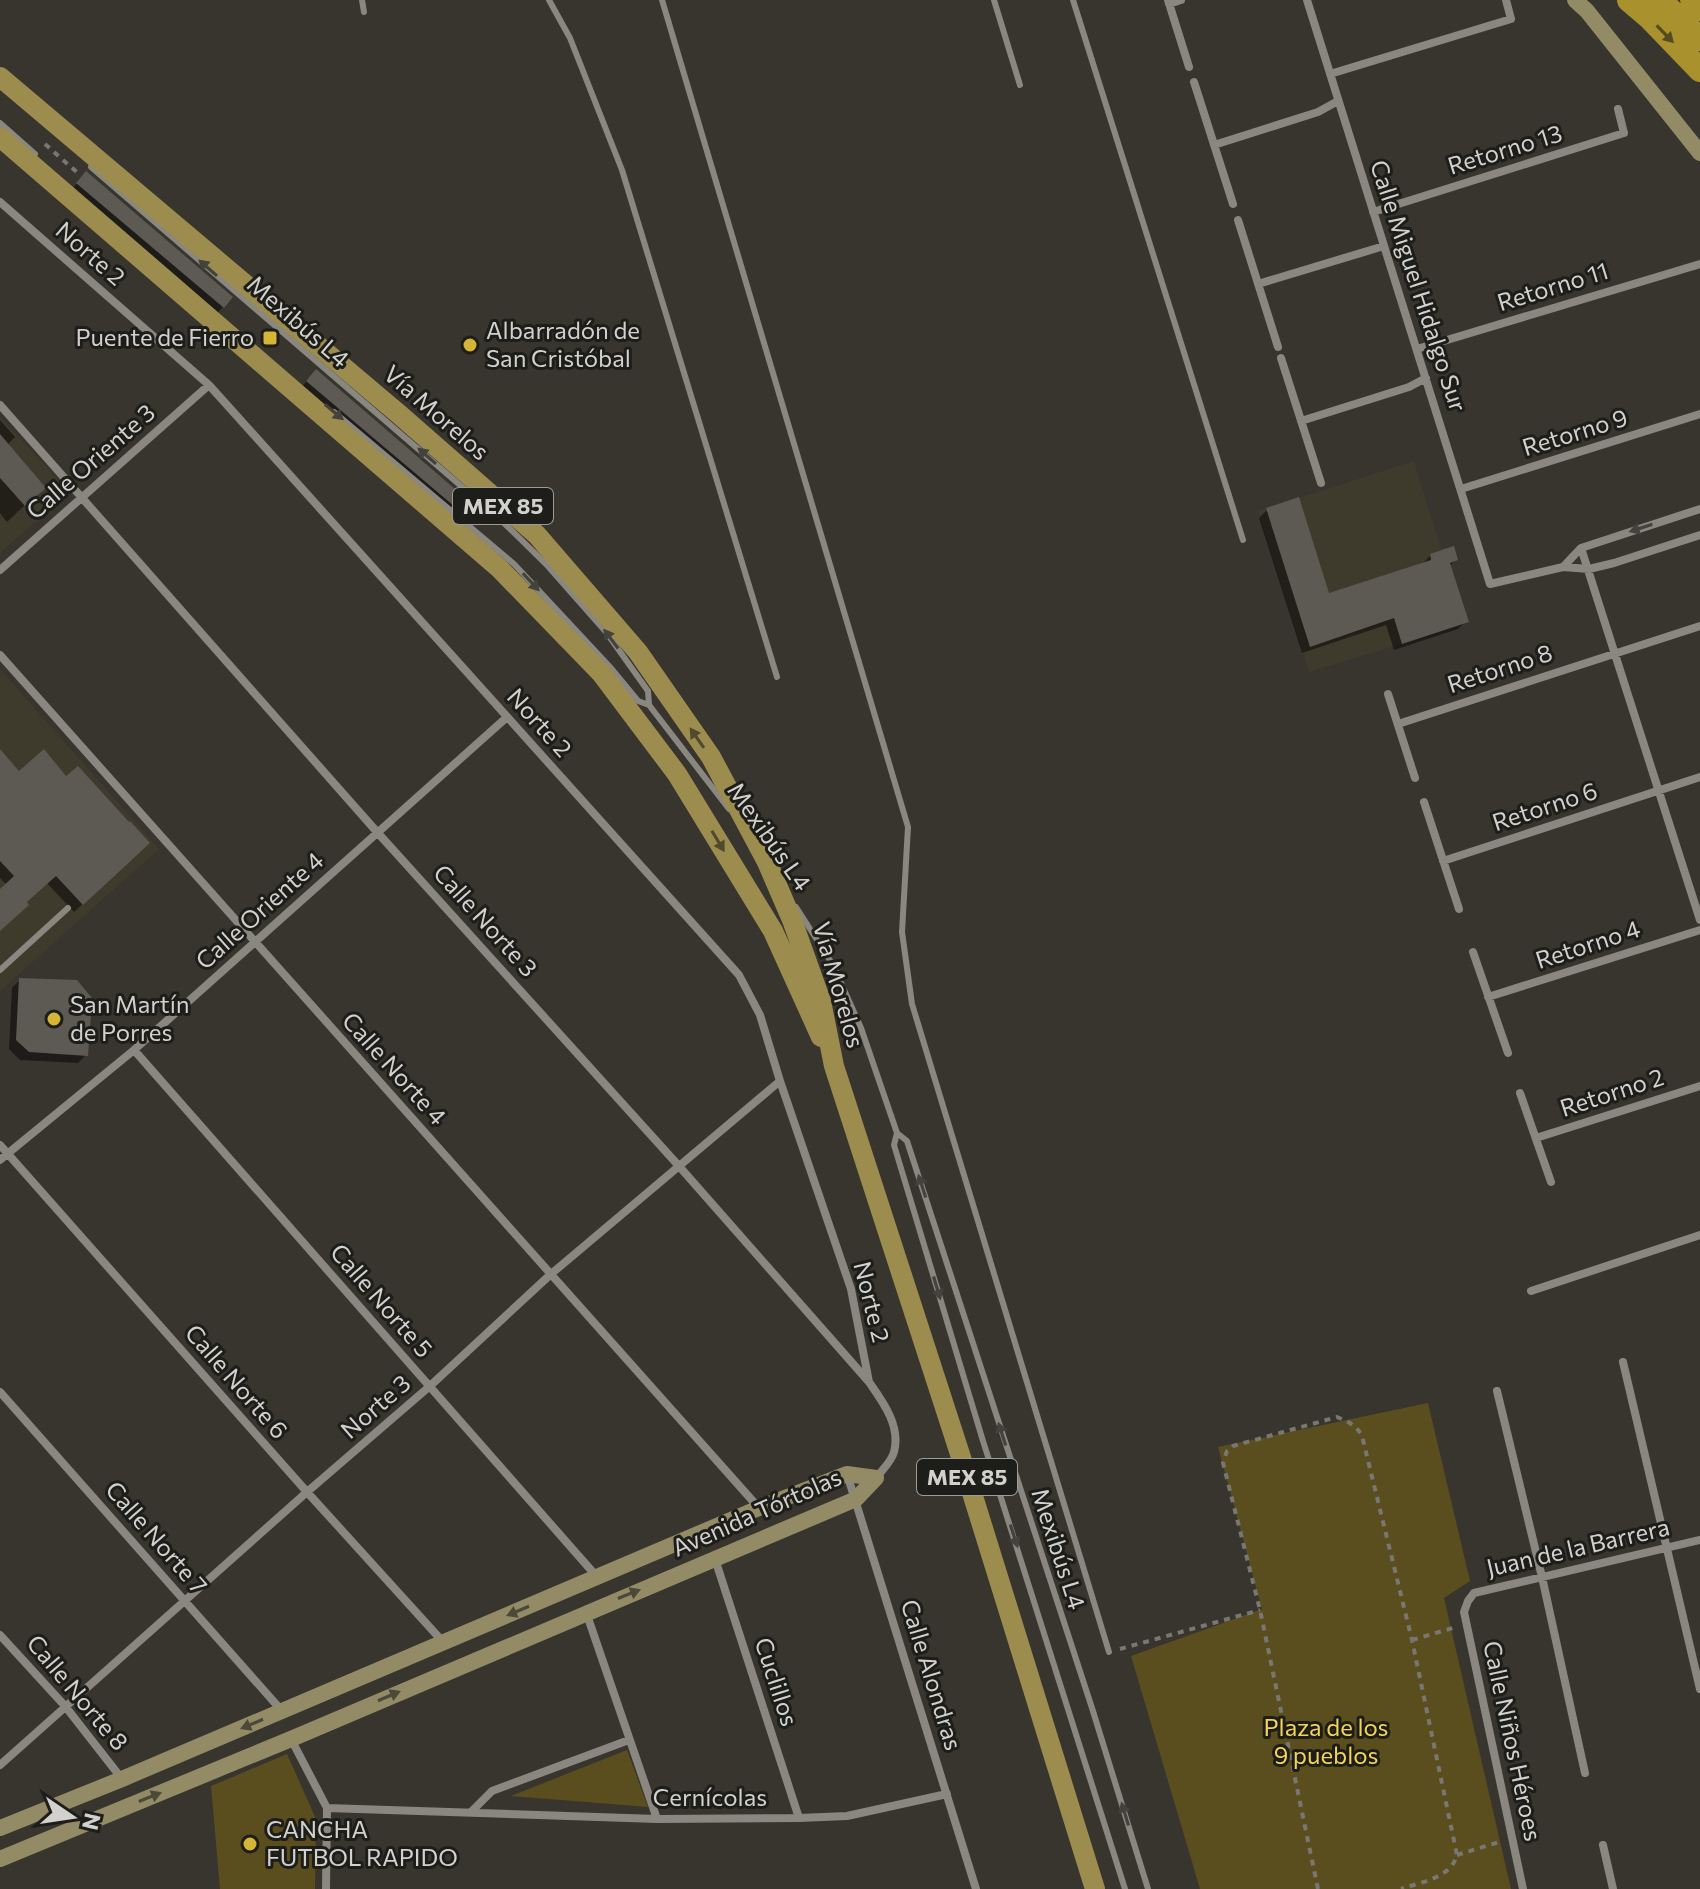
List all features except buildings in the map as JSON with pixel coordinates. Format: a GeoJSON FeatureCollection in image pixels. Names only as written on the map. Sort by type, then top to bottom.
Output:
{"type":"FeatureCollection","features":[{"type":"Feature","properties":{"kind":"highway"},"geometry":{"type":"LineString","coordinates":[[1629,0],[1700,70]]}},
{"type":"Feature","properties":{"kind":"highway"},"geometry":{"type":"LineString","coordinates":[[1660,0],[1700,39]]}},
{"type":"Feature","properties":{"kind":"highway"},"geometry":{"type":"LineString","coordinates":[[1692,0],[1700,9]]}},
{"type":"Feature","properties":{"kind":"main road","name":"Vía Morelos"},"geometry":{"type":"LineString","coordinates":[[0,77],[400,415],[537,535],[647,665],[711,757],[767,862],[821,1001],[834,1066]]}},
{"type":"Feature","properties":{"kind":"main road","name":"Vía Morelos"},"geometry":{"type":"LineString","coordinates":[[0,137],[500,569],[601,673],[677,774],[773,931],[834,1066]]}},
{"type":"Feature","properties":{"kind":"main road","name":"MEX 85"},"geometry":{"type":"LineString","coordinates":[[834,1066],[959,1451],[1095,1889]]}},
{"type":"Feature","properties":{"kind":"street"},"geometry":{"type":"LineString","coordinates":[[1181,0],[1169,2],[1189,67]]}},
{"type":"Feature","properties":{"kind":"street","name":"Calle Miguel Hidalgo Sur"},"geometry":{"type":"LineString","coordinates":[[1307,0],[1490,584],[1563,567]]}},
{"type":"Feature","properties":{"kind":"street"},"geometry":{"type":"LineString","coordinates":[[1330,74],[1511,19],[1506,0]]}},
{"type":"Feature","properties":{"kind":"street"},"geometry":{"type":"LineString","coordinates":[[1575,0],[1700,153]]}},
{"type":"Feature","properties":{"kind":"street"},"geometry":{"type":"LineString","coordinates":[[1194,82],[1233,204]]}},
{"type":"Feature","properties":{"kind":"street"},"geometry":{"type":"LineString","coordinates":[[1214,145],[1318,112],[1338,101]]}},
{"type":"Feature","properties":{"kind":"street","name":"Retorno 13"},"geometry":{"type":"LineString","coordinates":[[1373,212],[1624,133],[1618,109]]}},
{"type":"Feature","properties":{"kind":"street","name":"Norte 2"},"geometry":{"type":"LineString","coordinates":[[0,202],[209,385],[739,975],[760,1015],[851,1289],[869,1382]]}},
{"type":"Feature","properties":{"kind":"street"},"geometry":{"type":"LineString","coordinates":[[1238,220],[1278,347]]}},
{"type":"Feature","properties":{"kind":"street"},"geometry":{"type":"LineString","coordinates":[[1258,284],[1384,246]]}},
{"type":"Feature","properties":{"kind":"street","name":"Retorno 11"},"geometry":{"type":"LineString","coordinates":[[1417,349],[1700,264]]}},
{"type":"Feature","properties":{"kind":"street"},"geometry":{"type":"LineString","coordinates":[[1281,358],[1321,483]]}},
{"type":"Feature","properties":{"kind":"street"},"geometry":{"type":"LineString","coordinates":[[1301,421],[1409,387],[1426,378]]}},
{"type":"Feature","properties":{"kind":"street","name":"Calle Oriente 3"},"geometry":{"type":"LineString","coordinates":[[0,570],[209,385]]}},
{"type":"Feature","properties":{"kind":"street","name":"Calle Norte 3"},"geometry":{"type":"LineString","coordinates":[[0,405],[869,1382],[895,1427],[894,1452],[876,1478]]}},
{"type":"Feature","properties":{"kind":"street","name":"Retorno 9"},"geometry":{"type":"LineString","coordinates":[[1461,489],[1700,414]]}},
{"type":"Feature","properties":{"kind":"street"},"geometry":{"type":"LineString","coordinates":[[1563,567],[1581,548],[1700,509]]}},
{"type":"Feature","properties":{"kind":"street"},"geometry":{"type":"LineString","coordinates":[[1563,567],[1589,569],[1700,535]]}},
{"type":"Feature","properties":{"kind":"street"},"geometry":{"type":"LineString","coordinates":[[1581,548],[1700,920]]}},
{"type":"Feature","properties":{"kind":"street","name":"Retorno 8"},"geometry":{"type":"LineString","coordinates":[[1398,724],[1700,626]]}},
{"type":"Feature","properties":{"kind":"street","name":"Calle Norte 4"},"geometry":{"type":"LineString","coordinates":[[0,655],[759,1508]]}},
{"type":"Feature","properties":{"kind":"street"},"geometry":{"type":"LineString","coordinates":[[1388,694],[1415,778]]}},
{"type":"Feature","properties":{"kind":"street","name":"Calle Oriente 4"},"geometry":{"type":"LineString","coordinates":[[4,1157],[134,1050],[506,718]]}},
{"type":"Feature","properties":{"kind":"street","name":"Retorno 6"},"geometry":{"type":"LineString","coordinates":[[1443,861],[1700,777]]}},
{"type":"Feature","properties":{"kind":"street"},"geometry":{"type":"LineString","coordinates":[[1424,802],[1459,909]]}},
{"type":"Feature","properties":{"kind":"street","name":"Retorno 4"},"geometry":{"type":"LineString","coordinates":[[1488,997],[1700,930]]}},
{"type":"Feature","properties":{"kind":"street"},"geometry":{"type":"LineString","coordinates":[[1473,952],[1508,1053]]}},
{"type":"Feature","properties":{"kind":"street","name":"Calle Norte 5"},"geometry":{"type":"LineString","coordinates":[[134,1050],[598,1578]]}},
{"type":"Feature","properties":{"kind":"street","name":"Norte 3"},"geometry":{"type":"LineString","coordinates":[[0,1765],[430,1386],[551,1274],[780,1081]]}},
{"type":"Feature","properties":{"kind":"street","name":"Retorno 2"},"geometry":{"type":"LineString","coordinates":[[1536,1138],[1700,1086]]}},
{"type":"Feature","properties":{"kind":"street","name":"Retorno 2"},"geometry":{"type":"LineString","coordinates":[[1520,1093],[1551,1182]]}},
{"type":"Feature","properties":{"kind":"street","name":"Calle Norte 6"},"geometry":{"type":"LineString","coordinates":[[0,1145],[4,1157],[444,1643]]}},
{"type":"Feature","properties":{"kind":"street"},"geometry":{"type":"LineString","coordinates":[[1531,1291],[1700,1235]]}},
{"type":"Feature","properties":{"kind":"street"},"geometry":{"type":"LineString","coordinates":[[1623,1362],[1700,1689]]}},
{"type":"Feature","properties":{"kind":"street"},"geometry":{"type":"LineString","coordinates":[[1497,1391],[1585,1773]]}},
{"type":"Feature","properties":{"kind":"street","name":"Calle Norte 7"},"geometry":{"type":"LineString","coordinates":[[0,1392],[282,1711]]}},
{"type":"Feature","properties":{"kind":"street","name":"Avenida Tórtolas"},"geometry":{"type":"LineString","coordinates":[[0,1828],[759,1508],[847,1474],[876,1478]]}},
{"type":"Feature","properties":{"kind":"street","name":"Calle Alondras"},"geometry":{"type":"LineString","coordinates":[[847,1474],[976,1889]]}},
{"type":"Feature","properties":{"kind":"street","name":"Avenida Tórtolas"},"geometry":{"type":"LineString","coordinates":[[0,1859],[856,1499],[876,1478]]}},
{"type":"Feature","properties":{"kind":"street","name":"Juan de la Barrera"},"geometry":{"type":"LineString","coordinates":[[1468,1601],[1474,1593],[1700,1540]]}},
{"type":"Feature","properties":{"kind":"street","name":"Cuclillos"},"geometry":{"type":"LineString","coordinates":[[715,1559],[799,1818]]}},
{"type":"Feature","properties":{"kind":"street","name":"Calle Niños Héroes"},"geometry":{"type":"LineString","coordinates":[[1468,1601],[1464,1612],[1523,1889]]}},
{"type":"Feature","properties":{"kind":"street"},"geometry":{"type":"LineString","coordinates":[[586,1612],[657,1819]]}},
{"type":"Feature","properties":{"kind":"street","name":"Calle Norte 8"},"geometry":{"type":"LineString","coordinates":[[0,1635],[65,1706],[122,1779]]}},
{"type":"Feature","properties":{"kind":"street"},"geometry":{"type":"LineString","coordinates":[[291,1739],[327,1808],[326,1889]]}},
{"type":"Feature","properties":{"kind":"street"},"geometry":{"type":"LineString","coordinates":[[471,1812],[492,1791],[629,1740]]}},
{"type":"Feature","properties":{"kind":"street","name":"Cernícolas"},"geometry":{"type":"LineString","coordinates":[[327,1808],[657,1819],[799,1818],[847,1816],[947,1794]]}},
{"type":"Feature","properties":{"kind":"street"},"geometry":{"type":"LineString","coordinates":[[1603,1845],[1613,1889]]}},
{"type":"Feature","properties":{"kind":"lane"},"geometry":{"type":"LineString","coordinates":[[362,0],[364,12]]}},
{"type":"Feature","properties":{"kind":"lane"},"geometry":{"type":"LineString","coordinates":[[549,0],[570,38],[622,170],[777,677]]}},
{"type":"Feature","properties":{"kind":"lane"},"geometry":{"type":"LineString","coordinates":[[662,0],[908,827],[902,932],[912,1004],[1109,1652]]}},
{"type":"Feature","properties":{"kind":"lane"},"geometry":{"type":"LineString","coordinates":[[994,0],[1020,85]]}},
{"type":"Feature","properties":{"kind":"lane"},"geometry":{"type":"LineString","coordinates":[[1073,0],[1243,540]]}},
{"type":"Feature","properties":{"kind":"lane"},"geometry":{"type":"LineString","coordinates":[[0,123],[44,162]]}},
{"type":"Feature","properties":{"kind":"lane","name":"Mexibús L4"},"geometry":{"type":"LineString","coordinates":[[90,166],[504,523],[546,564],[614,644],[648,691],[649,705]]}},
{"type":"Feature","properties":{"kind":"lane","name":"Mexibús L4"},"geometry":{"type":"LineString","coordinates":[[330,409],[514,564],[638,701],[649,705],[746,831],[833,965],[861,1028],[897,1133],[907,1141],[1148,1889]]}},
{"type":"Feature","properties":{"kind":"lane"},"geometry":{"type":"LineString","coordinates":[[0,970],[68,908]]}},
{"type":"Feature","properties":{"kind":"lane","name":"Mexibús L4"},"geometry":{"type":"LineString","coordinates":[[897,1133],[894,1145],[983,1441],[1125,1889]]}},
{"type":"Feature","properties":{"kind":"path"},"geometry":{"type":"LineString","coordinates":[[1318,1889],[1260,1610],[1223,1463],[1227,1451],[1233,1446],[1337,1417],[1358,1428],[1362,1436],[1412,1640],[1457,1855],[1447,1872],[1401,1889]]}},
{"type":"Feature","properties":{"kind":"path"},"geometry":{"type":"LineString","coordinates":[[1109,1652],[1260,1610]]}},
{"type":"Feature","properties":{"kind":"path"},"geometry":{"type":"LineString","coordinates":[[1412,1640],[1467,1624]]}},
{"type":"Feature","properties":{"kind":"path"},"geometry":{"type":"LineString","coordinates":[[1457,1855],[1513,1838]]}},
{"type":"Feature","properties":{"kind":"shaded area"},"geometry":{"type":"Polygon","coordinates":[[[0,417],[69,492],[0,553],[0,417]]]}},
{"type":"Feature","properties":{"kind":"shaded area"},"geometry":{"type":"Polygon","coordinates":[[[1414,461],[1441,549],[1454,546],[1458,560],[1450,563],[1402,644],[1309,672],[1258,511],[1414,461]]]}},
{"type":"Feature","properties":{"kind":"shaded area"},"geometry":{"type":"Polygon","coordinates":[[[0,669],[159,849],[0,991],[0,669]]]}},
{"type":"Feature","properties":{"kind":"green space","name":"Plaza de los 9 pueblos"},"geometry":{"type":"Polygon","coordinates":[[[1428,1403],[1470,1581],[1444,1598],[1511,1889],[1200,1889],[1131,1656],[1262,1609],[1218,1447],[1428,1403]]]}},
{"type":"Feature","properties":{"kind":"green space"},"geometry":{"type":"Polygon","coordinates":[[[627,1750],[648,1807],[511,1796],[627,1750]]]}},
{"type":"Feature","properties":{"kind":"green space"},"geometry":{"type":"Polygon","coordinates":[[[287,1754],[316,1819],[315,1889],[220,1889],[211,1786],[287,1754]]]}},
{"type":"Feature","properties":{"kind":"place","name":"Puente de Fierro"},"geometry":{"type":"Point","coordinates":[270,338]}},
{"type":"Feature","properties":{"kind":"place","name":"Albarradón de San Cristóbal"},"geometry":{"type":"Point","coordinates":[470,345]}},
{"type":"Feature","properties":{"kind":"place","name":"San Martín de Porres"},"geometry":{"type":"Point","coordinates":[54,1019]}},
{"type":"Feature","properties":{"kind":"place","name":"CANCHA FUTBOL RAPIDO"},"geometry":{"type":"Point","coordinates":[250,1844]}}]}
